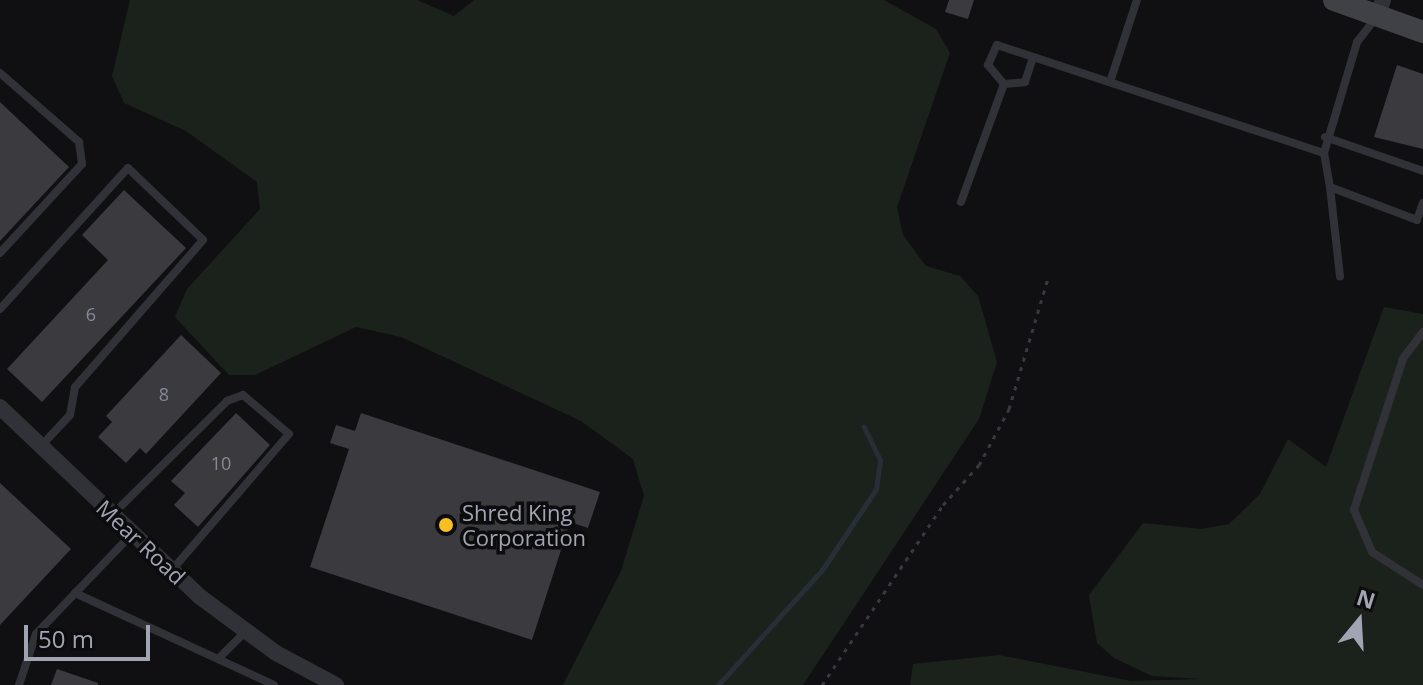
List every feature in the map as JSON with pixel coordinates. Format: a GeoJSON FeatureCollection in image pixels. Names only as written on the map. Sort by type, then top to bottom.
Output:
{"type":"FeatureCollection","features":[{"type":"Feature","properties":{"kind":"main road"},"geometry":{"type":"LineString","coordinates":[[1334,0],[1380,8],[1423,32]]}},
{"type":"Feature","properties":{"kind":"street","name":"Mear Road"},"geometry":{"type":"LineString","coordinates":[[0,407],[171,571],[245,632],[336,685]]}},
{"type":"Feature","properties":{"kind":"lane"},"geometry":{"type":"LineString","coordinates":[[1110,82],[1137,0]]}},
{"type":"Feature","properties":{"kind":"lane"},"geometry":{"type":"LineString","coordinates":[[1340,276],[1324,153],[1325,137],[1357,42],[1380,8]]}},
{"type":"Feature","properties":{"kind":"lane"},"geometry":{"type":"LineString","coordinates":[[1004,84],[988,65],[997,45],[1324,153]]}},
{"type":"Feature","properties":{"kind":"lane"},"geometry":{"type":"LineString","coordinates":[[1004,84],[1025,82],[1033,57]]}},
{"type":"Feature","properties":{"kind":"lane"},"geometry":{"type":"LineString","coordinates":[[0,73],[79,142],[82,164],[0,253]]}},
{"type":"Feature","properties":{"kind":"lane"},"geometry":{"type":"LineString","coordinates":[[961,202],[1004,84]]}},
{"type":"Feature","properties":{"kind":"lane"},"geometry":{"type":"LineString","coordinates":[[1325,137],[1423,171]]}},
{"type":"Feature","properties":{"kind":"lane"},"geometry":{"type":"LineString","coordinates":[[0,309],[128,168],[203,240],[75,387],[70,415],[41,446]]}},
{"type":"Feature","properties":{"kind":"lane"},"geometry":{"type":"LineString","coordinates":[[1330,187],[1417,220],[1423,203]]}},
{"type":"Feature","properties":{"kind":"lane"},"geometry":{"type":"LineString","coordinates":[[1423,332],[1403,359],[1354,510],[1372,552],[1423,585]]}},
{"type":"Feature","properties":{"kind":"lane"},"geometry":{"type":"LineString","coordinates":[[112,515],[227,401],[243,395],[289,434],[171,571]]}},
{"type":"Feature","properties":{"kind":"lane"},"geometry":{"type":"LineString","coordinates":[[19,685],[36,634],[132,534]]}},
{"type":"Feature","properties":{"kind":"lane"},"geometry":{"type":"LineString","coordinates":[[75,593],[274,685]]}},
{"type":"Feature","properties":{"kind":"lane"},"geometry":{"type":"LineString","coordinates":[[218,659],[245,632]]}},
{"type":"Feature","properties":{"kind":"path"},"geometry":{"type":"LineString","coordinates":[[822,685],[943,505],[979,465],[1009,409],[1049,275]]}},
{"type":"Feature","properties":{"kind":"shaded area"},"geometry":{"type":"Polygon","coordinates":[[[130,0],[417,0],[454,16],[474,0],[884,0],[936,29],[950,53],[897,207],[903,235],[926,266],[960,276],[978,296],[997,362],[979,419],[803,685],[563,685],[621,571],[644,496],[633,459],[581,421],[401,337],[356,327],[255,375],[229,375],[175,317],[187,289],[260,209],[257,182],[186,131],[124,103],[112,76],[130,0]]]}},
{"type":"Feature","properties":{"kind":"shaded area"},"geometry":{"type":"Polygon","coordinates":[[[1384,307],[1423,314],[1423,685],[910,685],[913,664],[999,655],[1131,681],[1202,679],[1152,676],[1114,658],[1097,643],[1089,595],[1143,523],[1201,529],[1229,524],[1260,494],[1288,439],[1326,467],[1384,307]]]}},
{"type":"Feature","properties":{"kind":"building"},"geometry":{"type":"Polygon","coordinates":[[[949,0],[974,0],[968,19],[945,12],[949,0]]]}},
{"type":"Feature","properties":{"kind":"building"},"geometry":{"type":"Polygon","coordinates":[[[1397,65],[1423,74],[1423,149],[1374,137],[1397,65]]]}},
{"type":"Feature","properties":{"kind":"building"},"geometry":{"type":"Polygon","coordinates":[[[0,102],[69,167],[0,241],[0,102]]]}},
{"type":"Feature","properties":{"kind":"building"},"geometry":{"type":"Polygon","coordinates":[[[124,190],[186,248],[42,402],[7,369],[108,260],[82,235],[124,190]]]}},
{"type":"Feature","properties":{"kind":"building"},"geometry":{"type":"Polygon","coordinates":[[[181,335],[221,373],[146,454],[140,448],[126,463],[98,437],[112,422],[106,416],[181,335]]]}},
{"type":"Feature","properties":{"kind":"building"},"geometry":{"type":"Polygon","coordinates":[[[236,413],[270,445],[198,527],[174,505],[185,493],[171,481],[236,413]]]}},
{"type":"Feature","properties":{"kind":"building","name":"Shred King Corporation"},"geometry":{"type":"Polygon","coordinates":[[[361,413],[600,492],[588,528],[570,522],[532,640],[310,567],[349,449],[330,443],[336,425],[355,431],[361,413]]]}},
{"type":"Feature","properties":{"kind":"building"},"geometry":{"type":"Polygon","coordinates":[[[0,483],[71,549],[0,625],[0,483]]]}},
{"type":"Feature","properties":{"kind":"building"},"geometry":{"type":"Polygon","coordinates":[[[57,669],[98,683],[98,685],[51,685],[57,669]]]}},
{"type":"Feature","properties":{"kind":"waterway"},"geometry":{"type":"LineString","coordinates":[[718,685],[822,570],[876,489],[880,460],[864,427]]}},
{"type":"Feature","properties":{"kind":"place","name":"Shred King Corporation"},"geometry":{"type":"Point","coordinates":[446,525]}}]}
